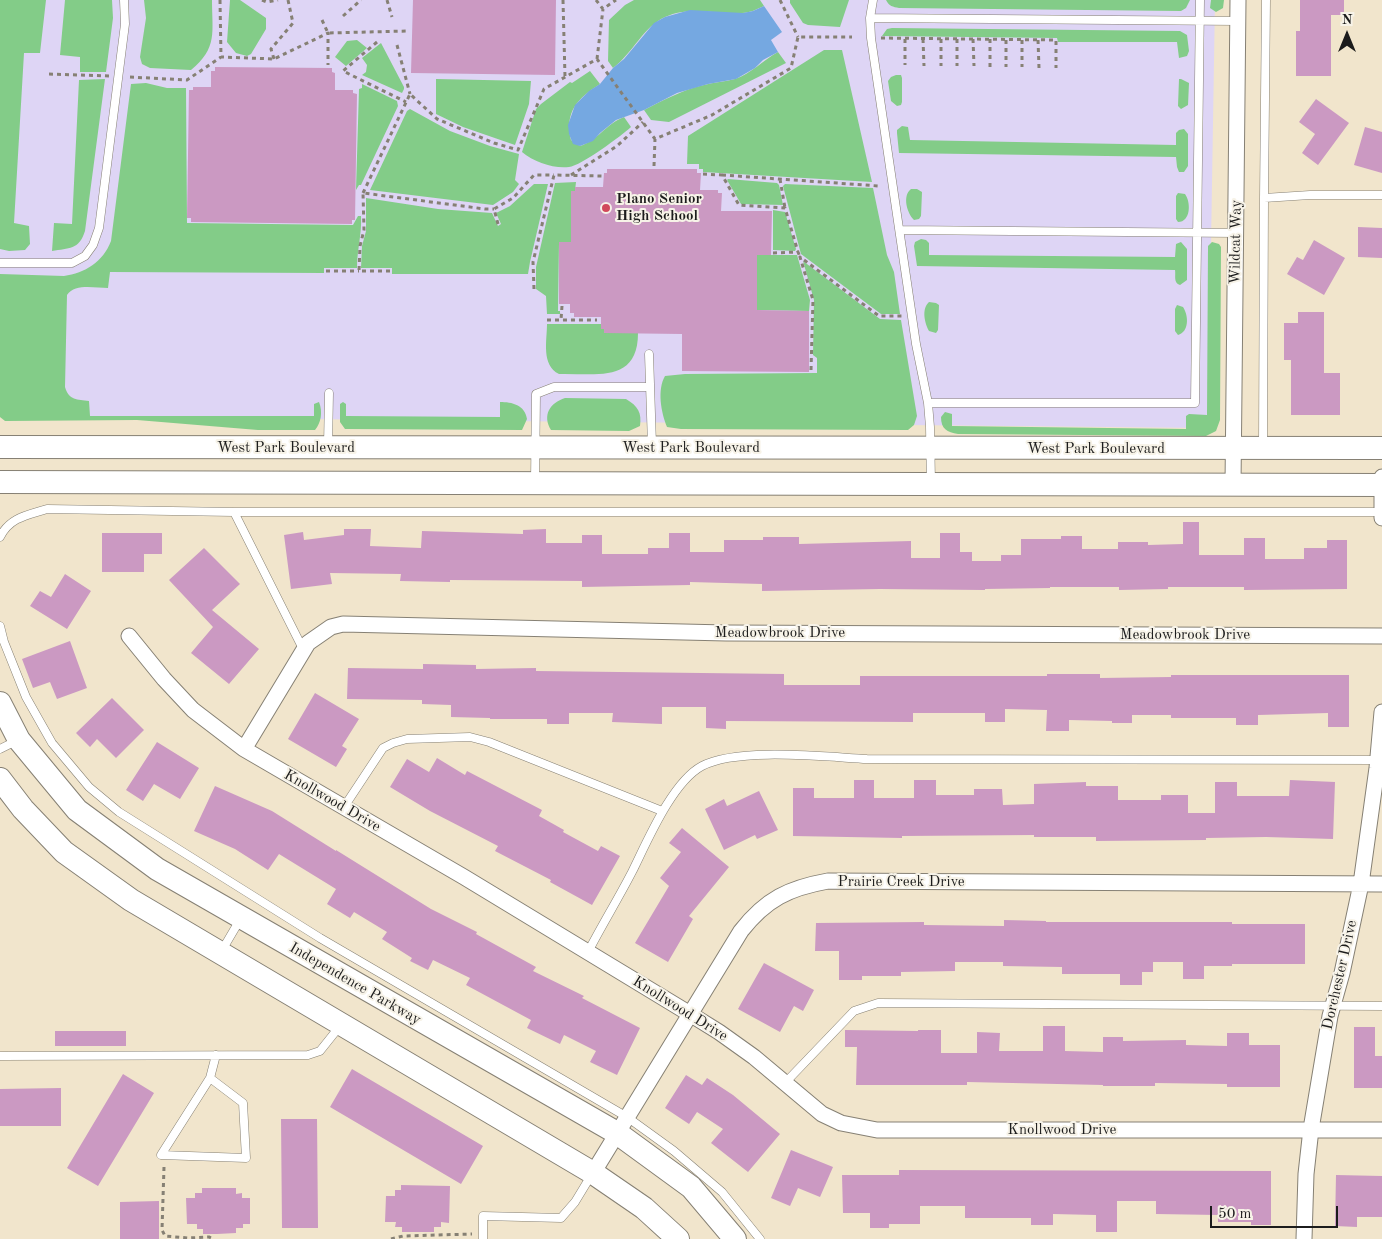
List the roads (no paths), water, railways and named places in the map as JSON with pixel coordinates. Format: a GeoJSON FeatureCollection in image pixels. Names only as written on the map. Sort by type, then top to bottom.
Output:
{"type":"FeatureCollection","features":[{"type":"Feature","properties":{"kind":"main road","name":"West Park Boulevard"},"geometry":{"type":"LineString","coordinates":[[0,447],[1382,448]]}},
{"type":"Feature","properties":{"kind":"main road"},"geometry":{"type":"LineString","coordinates":[[0,482],[1382,485]]}},
{"type":"Feature","properties":{"kind":"main road","name":"Independence Parkway"},"geometry":{"type":"LineString","coordinates":[[0,703],[9,744],[77,810],[157,869],[241,918],[622,1125],[691,1187],[735,1239]]}},
{"type":"Feature","properties":{"kind":"main road"},"geometry":{"type":"LineString","coordinates":[[0,779],[23,809],[64,852],[131,900],[593,1173],[644,1208],[678,1239]]}},
{"type":"Feature","properties":{"kind":"street","name":"Wildcat Way"},"geometry":{"type":"LineString","coordinates":[[1233,485],[1238,0]]}},
{"type":"Feature","properties":{"kind":"street"},"geometry":{"type":"LineString","coordinates":[[1382,474],[1382,518]]}},
{"type":"Feature","properties":{"kind":"street","name":"Meadowbrook Drive"},"geometry":{"type":"LineString","coordinates":[[244,749],[308,642],[332,627],[354,623],[726,633],[1382,636]]}},
{"type":"Feature","properties":{"kind":"street","name":"Knollwood Drive"},"geometry":{"type":"LineString","coordinates":[[129,636],[164,679],[193,710],[244,749],[464,877],[719,1032],[754,1057],[822,1114],[841,1123],[876,1130],[1382,1130]]}},
{"type":"Feature","properties":{"kind":"street","name":"Dorchester Drive"},"geometry":{"type":"LineString","coordinates":[[1304,1239],[1306,1174],[1311,1129],[1333,1006],[1361,884],[1380,760],[1382,712]]}},
{"type":"Feature","properties":{"kind":"street","name":"Prairie Creek Drive"},"geometry":{"type":"LineString","coordinates":[[593,1173],[748,922],[769,903],[788,891],[828,881],[1382,884]]}},
{"type":"Feature","properties":{"kind":"lane"},"geometry":{"type":"LineString","coordinates":[[0,263],[72,263],[85,256],[93,245],[99,228],[125,24],[124,0]]}},
{"type":"Feature","properties":{"kind":"lane"},"geometry":{"type":"LineString","coordinates":[[873,0],[870,18],[871,38],[916,344],[928,403],[931,485]]}},
{"type":"Feature","properties":{"kind":"lane"},"geometry":{"type":"LineString","coordinates":[[928,403],[1195,403],[1200,0]]}},
{"type":"Feature","properties":{"kind":"lane"},"geometry":{"type":"LineString","coordinates":[[1263,449],[1266,0]]}},
{"type":"Feature","properties":{"kind":"lane"},"geometry":{"type":"LineString","coordinates":[[870,18],[1238,21]]}},
{"type":"Feature","properties":{"kind":"lane"},"geometry":{"type":"LineString","coordinates":[[1264,198],[1310,195],[1382,195]]}},
{"type":"Feature","properties":{"kind":"lane"},"geometry":{"type":"LineString","coordinates":[[900,230],[1237,232]]}},
{"type":"Feature","properties":{"kind":"lane"},"geometry":{"type":"LineString","coordinates":[[650,354],[652,448]]}},
{"type":"Feature","properties":{"kind":"lane"},"geometry":{"type":"LineString","coordinates":[[536,484],[536,394],[554,387],[650,387]]}},
{"type":"Feature","properties":{"kind":"lane"},"geometry":{"type":"LineString","coordinates":[[328,448],[329,393]]}},
{"type":"Feature","properties":{"kind":"lane"},"geometry":{"type":"LineString","coordinates":[[0,537],[2,532],[19,517],[47,510],[234,512],[1382,512]]}},
{"type":"Feature","properties":{"kind":"lane"},"geometry":{"type":"LineString","coordinates":[[234,512],[303,649]]}},
{"type":"Feature","properties":{"kind":"lane"},"geometry":{"type":"LineString","coordinates":[[0,626],[4,642],[26,696],[52,743],[89,787],[119,812],[622,1125],[674,1151],[722,1192],[760,1239]]}},
{"type":"Feature","properties":{"kind":"lane"},"geometry":{"type":"LineString","coordinates":[[344,807],[383,748],[393,743],[407,740],[470,737],[489,742],[662,811]]}},
{"type":"Feature","properties":{"kind":"lane"},"geometry":{"type":"LineString","coordinates":[[588,952],[632,872],[662,811],[690,774],[703,765],[721,760],[751,756],[806,756],[868,759],[1380,760]]}},
{"type":"Feature","properties":{"kind":"lane"},"geometry":{"type":"LineString","coordinates":[[220,953],[241,918]]}},
{"type":"Feature","properties":{"kind":"lane"},"geometry":{"type":"LineString","coordinates":[[785,1083],[854,1011],[878,1003],[1382,1006]]}},
{"type":"Feature","properties":{"kind":"lane"},"geometry":{"type":"LineString","coordinates":[[0,1056],[315,1053],[320,1051],[341,1024]]}},
{"type":"Feature","properties":{"kind":"lane"},"geometry":{"type":"LineString","coordinates":[[210,1078],[243,1103],[246,1158],[160,1155],[210,1078],[216,1055]]}},
{"type":"Feature","properties":{"kind":"lane"},"geometry":{"type":"LineString","coordinates":[[483,1236],[483,1216],[561,1218],[575,1202],[593,1173]]}},
{"type":"Feature","properties":{"kind":"water"},"geometry":{"type":"Polygon","coordinates":[[[764,6],[782,32],[771,40],[778,52],[736,79],[708,84],[677,93],[644,110],[616,120],[593,141],[580,146],[573,144],[568,125],[575,105],[589,91],[600,84],[654,23],[665,17],[690,10],[743,13],[764,6]]]}},
{"type":"Feature","properties":{"kind":"place","name":"Plano Senior High School"},"geometry":{"type":"Point","coordinates":[606,208]}}]}
